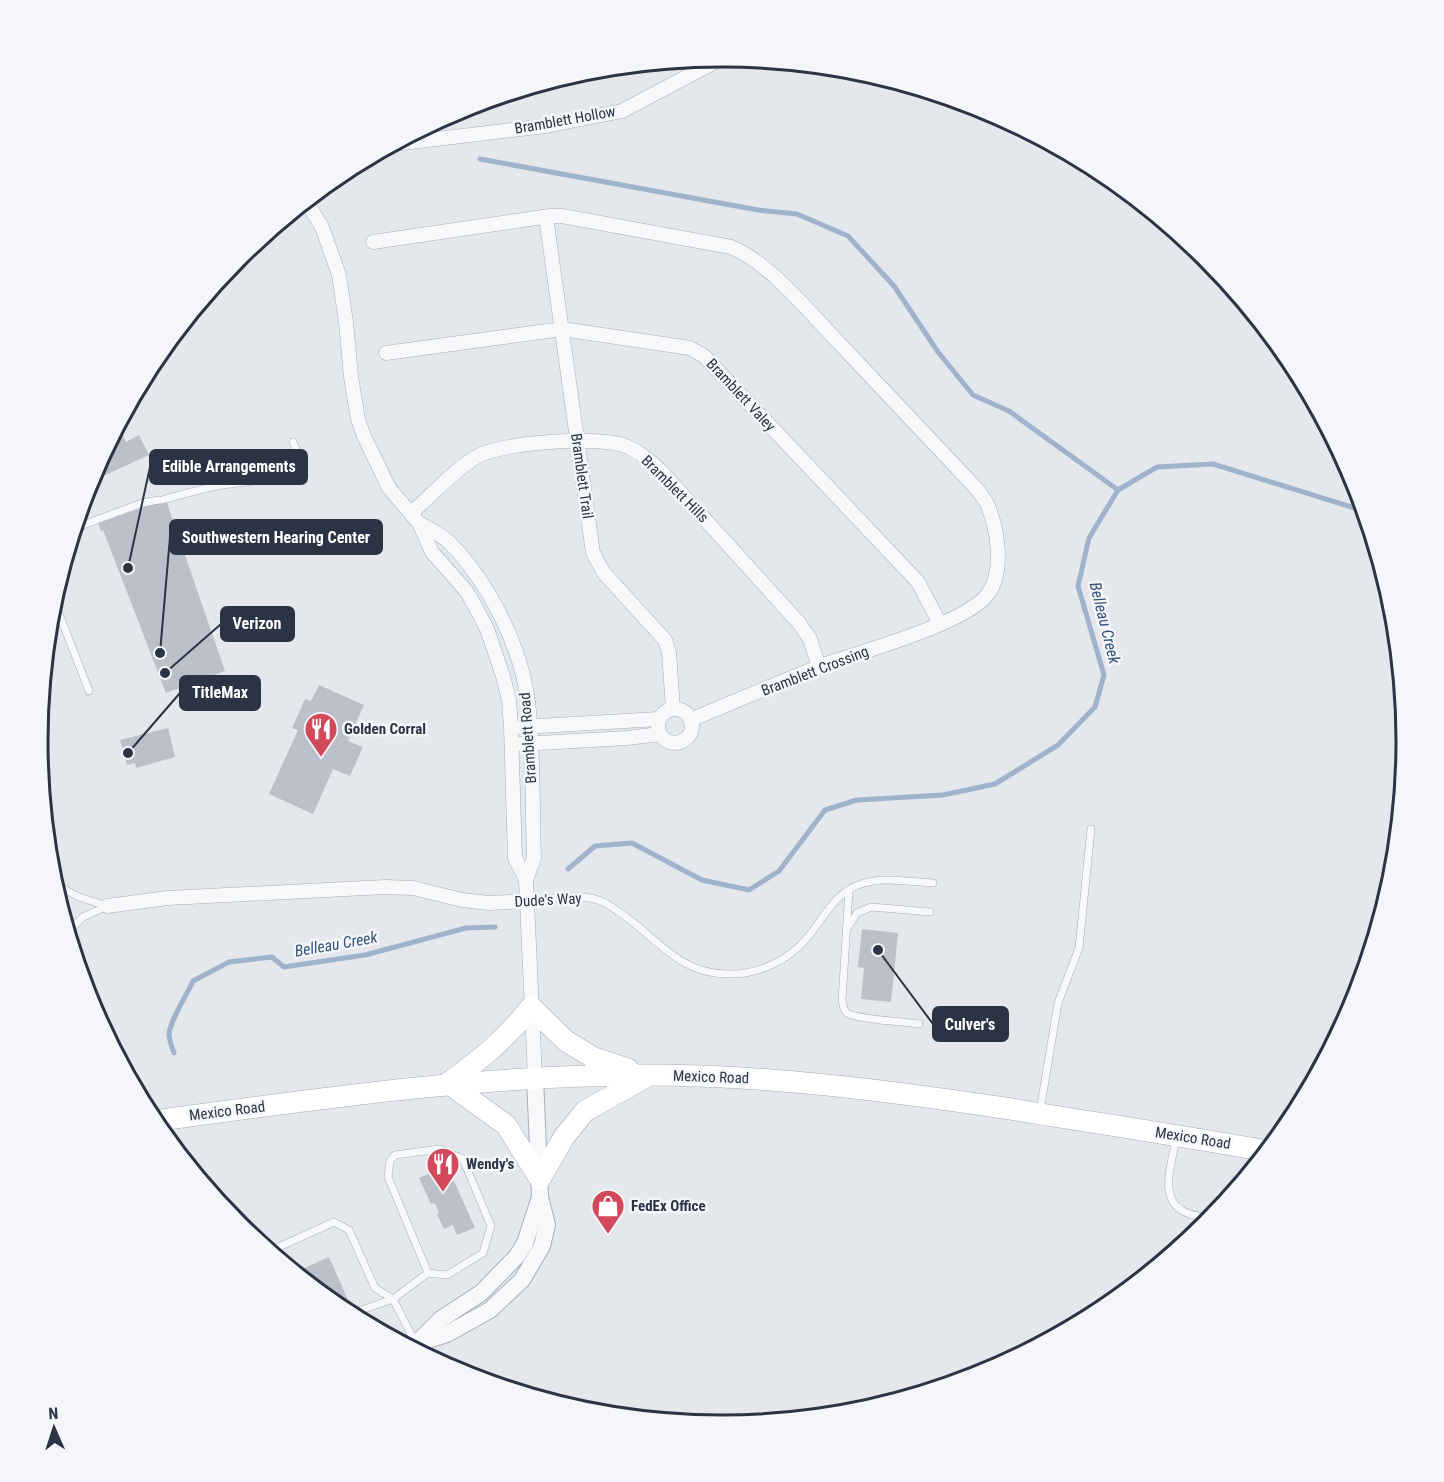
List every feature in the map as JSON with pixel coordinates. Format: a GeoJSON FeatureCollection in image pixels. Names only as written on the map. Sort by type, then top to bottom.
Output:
{"type":"FeatureCollection","features":[{"type":"Feature","properties":{"kind":"main road"},"geometry":{"type":"LineString","coordinates":[[540,1188],[506,1125],[448,1083],[495,1048],[531,1007],[566,1041],[594,1058],[649,1075]]}},
{"type":"Feature","properties":{"kind":"main road","name":"Mexico Road"},"geometry":{"type":"LineString","coordinates":[[166,1121],[448,1083],[536,1077],[649,1075],[779,1080],[851,1086],[975,1103],[1258,1150]]}},
{"type":"Feature","properties":{"kind":"main road"},"geometry":{"type":"LineString","coordinates":[[540,1188],[564,1137],[585,1112],[649,1075]]}},
{"type":"Feature","properties":{"kind":"street","name":"Bramblett Hollow"},"geometry":{"type":"LineString","coordinates":[[415,141],[546,126],[622,111],[704,67]]}},
{"type":"Feature","properties":{"kind":"street","name":"Bramblett Road"},"geometry":{"type":"LineString","coordinates":[[310,208],[322,227],[339,274],[358,419],[375,462],[389,488],[415,518],[449,542],[489,594],[513,646],[528,700],[534,858],[526,880],[536,1077]]}},
{"type":"Feature","properties":{"kind":"street","name":"Bramblett Crossing"},"geometry":{"type":"LineString","coordinates":[[373,242],[562,216],[731,247],[760,262],[975,487],[987,504],[994,526],[997,556],[995,581],[980,602],[940,624],[819,667],[690,720]]}},
{"type":"Feature","properties":{"kind":"street","name":"Bramblett Trail"},"geometry":{"type":"LineString","coordinates":[[546,217],[593,553],[604,573],[665,640],[669,652],[672,709]]}},
{"type":"Feature","properties":{"kind":"street","name":"Bramblett Valey"},"geometry":{"type":"LineString","coordinates":[[386,353],[562,329],[690,348],[704,356],[918,582],[940,624]]}},
{"type":"Feature","properties":{"kind":"street","name":"Bramblett Hills"},"geometry":{"type":"LineString","coordinates":[[415,518],[470,461],[495,450],[578,440],[603,441],[627,447],[645,456],[662,472],[805,630],[819,667]]}},
{"type":"Feature","properties":{"kind":"street","name":"Bramblett Road"},"geometry":{"type":"LineString","coordinates":[[415,518],[432,552],[467,592],[487,630],[503,675],[509,700],[511,727],[515,858],[526,880]]}},
{"type":"Feature","properties":{"kind":"street"},"geometry":{"type":"LineString","coordinates":[[672,709],[685,712],[690,720],[691,730],[683,740],[670,742],[660,734],[658,728],[659,719],[666,711],[672,709]]}},
{"type":"Feature","properties":{"kind":"street"},"geometry":{"type":"LineString","coordinates":[[511,727],[659,719]]}},
{"type":"Feature","properties":{"kind":"street"},"geometry":{"type":"LineString","coordinates":[[512,744],[660,734]]}},
{"type":"Feature","properties":{"kind":"street","name":"Dude's Way"},"geometry":{"type":"LineString","coordinates":[[107,906],[168,898],[385,887],[413,888],[462,900],[489,903],[527,901]]}},
{"type":"Feature","properties":{"kind":"street"},"geometry":{"type":"LineString","coordinates":[[421,1343],[447,1334],[490,1310],[522,1280],[542,1246],[548,1225],[540,1188],[536,1077]]}},
{"type":"Feature","properties":{"kind":"lane"},"geometry":{"type":"LineString","coordinates":[[84,525],[142,503],[216,486],[276,477],[289,472],[295,466],[298,457],[293,442]]}},
{"type":"Feature","properties":{"kind":"lane"},"geometry":{"type":"LineString","coordinates":[[60,616],[89,691]]}},
{"type":"Feature","properties":{"kind":"lane"},"geometry":{"type":"LineString","coordinates":[[1039,1114],[1058,1003],[1078,948],[1091,829]]}},
{"type":"Feature","properties":{"kind":"lane","name":"Dude's Way"},"geometry":{"type":"LineString","coordinates":[[527,901],[563,898],[594,899],[607,903],[648,932],[677,960],[691,967],[727,974],[750,972],[772,965],[793,952],[807,938],[833,903],[860,884],[881,879],[933,883]]}},
{"type":"Feature","properties":{"kind":"lane","name":"Dude's Way"},"geometry":{"type":"LineString","coordinates":[[65,890],[107,906]]}},
{"type":"Feature","properties":{"kind":"lane"},"geometry":{"type":"LineString","coordinates":[[849,890],[842,1000],[844,1008],[848,1014],[919,1023]]}},
{"type":"Feature","properties":{"kind":"lane","name":"Dude's Way"},"geometry":{"type":"LineString","coordinates":[[74,926],[83,917],[107,906]]}},
{"type":"Feature","properties":{"kind":"lane"},"geometry":{"type":"LineString","coordinates":[[846,931],[857,913],[871,907],[930,912]]}},
{"type":"Feature","properties":{"kind":"lane"},"geometry":{"type":"LineString","coordinates":[[1176,1136],[1168,1191],[1172,1202],[1186,1212],[1201,1216]]}},
{"type":"Feature","properties":{"kind":"lane"},"geometry":{"type":"LineString","coordinates":[[362,1310],[393,1299],[428,1273],[447,1275],[483,1253],[492,1226],[462,1159],[440,1149],[395,1155],[390,1161],[388,1177],[428,1273]]}},
{"type":"Feature","properties":{"kind":"lane"},"geometry":{"type":"LineString","coordinates":[[278,1248],[334,1222],[349,1230],[375,1288],[393,1299],[410,1338]]}},
{"type":"Feature","properties":{"kind":"building"},"geometry":{"type":"Polygon","coordinates":[[[122,435],[126,442],[139,435],[149,455],[102,477],[122,435]]]}},
{"type":"Feature","properties":{"kind":"building"},"geometry":{"type":"Polygon","coordinates":[[[166,500],[225,671],[166,693],[103,530],[101,531],[98,523],[166,500]]]}},
{"type":"Feature","properties":{"kind":"building","name":"Golden Corral"},"geometry":{"type":"Polygon","coordinates":[[[319,685],[364,705],[348,741],[363,747],[350,776],[333,769],[313,814],[269,794],[298,730],[292,728],[305,699],[311,701],[319,685]]]}},
{"type":"Feature","properties":{"kind":"building"},"geometry":{"type":"Polygon","coordinates":[[[168,728],[175,757],[136,768],[135,763],[127,765],[120,740],[168,728]]]}},
{"type":"Feature","properties":{"kind":"building"},"geometry":{"type":"Polygon","coordinates":[[[862,929],[898,933],[891,1002],[861,999],[864,968],[858,967],[862,929]]]}},
{"type":"Feature","properties":{"kind":"building","name":"Wendy's"},"geometry":{"type":"Polygon","coordinates":[[[442,1168],[449,1183],[454,1181],[475,1228],[457,1235],[453,1225],[444,1229],[435,1203],[431,1204],[419,1178],[442,1168]]]}},
{"type":"Feature","properties":{"kind":"building"},"geometry":{"type":"Polygon","coordinates":[[[329,1257],[348,1300],[312,1276],[303,1269],[329,1257]]]}},
{"type":"Feature","properties":{"kind":"waterway"},"geometry":{"type":"LineString","coordinates":[[480,159],[758,210],[797,214],[848,236],[894,286],[938,352],[973,395],[1009,411],[1118,490]]}},
{"type":"Feature","properties":{"kind":"waterway","name":"Belleau Creek"},"geometry":{"type":"LineString","coordinates":[[568,869],[595,846],[632,843],[702,880],[749,890],[779,871],[825,810],[857,800],[943,795],[995,784],[1058,745],[1095,707],[1104,675],[1078,586],[1089,538],[1118,490],[1157,467],[1213,464],[1354,508]]}},
{"type":"Feature","properties":{"kind":"waterway","name":"Belleau Creek"},"geometry":{"type":"LineString","coordinates":[[174,1053],[169,1036],[170,1028],[193,981],[229,962],[272,957],[284,967],[365,955],[466,928],[495,927]]}},
{"type":"Feature","properties":{"kind":"place","name":"Edible Arrangements"},"geometry":{"type":"Point","coordinates":[128,568]}},
{"type":"Feature","properties":{"kind":"place","name":"Southwestern Hearing Center"},"geometry":{"type":"Point","coordinates":[160,653]}},
{"type":"Feature","properties":{"kind":"place","name":"Verizon"},"geometry":{"type":"Point","coordinates":[165,673]}},
{"type":"Feature","properties":{"kind":"place","name":"TitleMax"},"geometry":{"type":"Point","coordinates":[128,753]}},
{"type":"Feature","properties":{"kind":"place","name":"Golden Corral"},"geometry":{"type":"Point","coordinates":[321,758]}},
{"type":"Feature","properties":{"kind":"place","name":"Culver's"},"geometry":{"type":"Point","coordinates":[878,950]}},
{"type":"Feature","properties":{"kind":"place","name":"Wendy's"},"geometry":{"type":"Point","coordinates":[443,1193]}},
{"type":"Feature","properties":{"kind":"place","name":"FedEx Office"},"geometry":{"type":"Point","coordinates":[608,1235]}}]}
